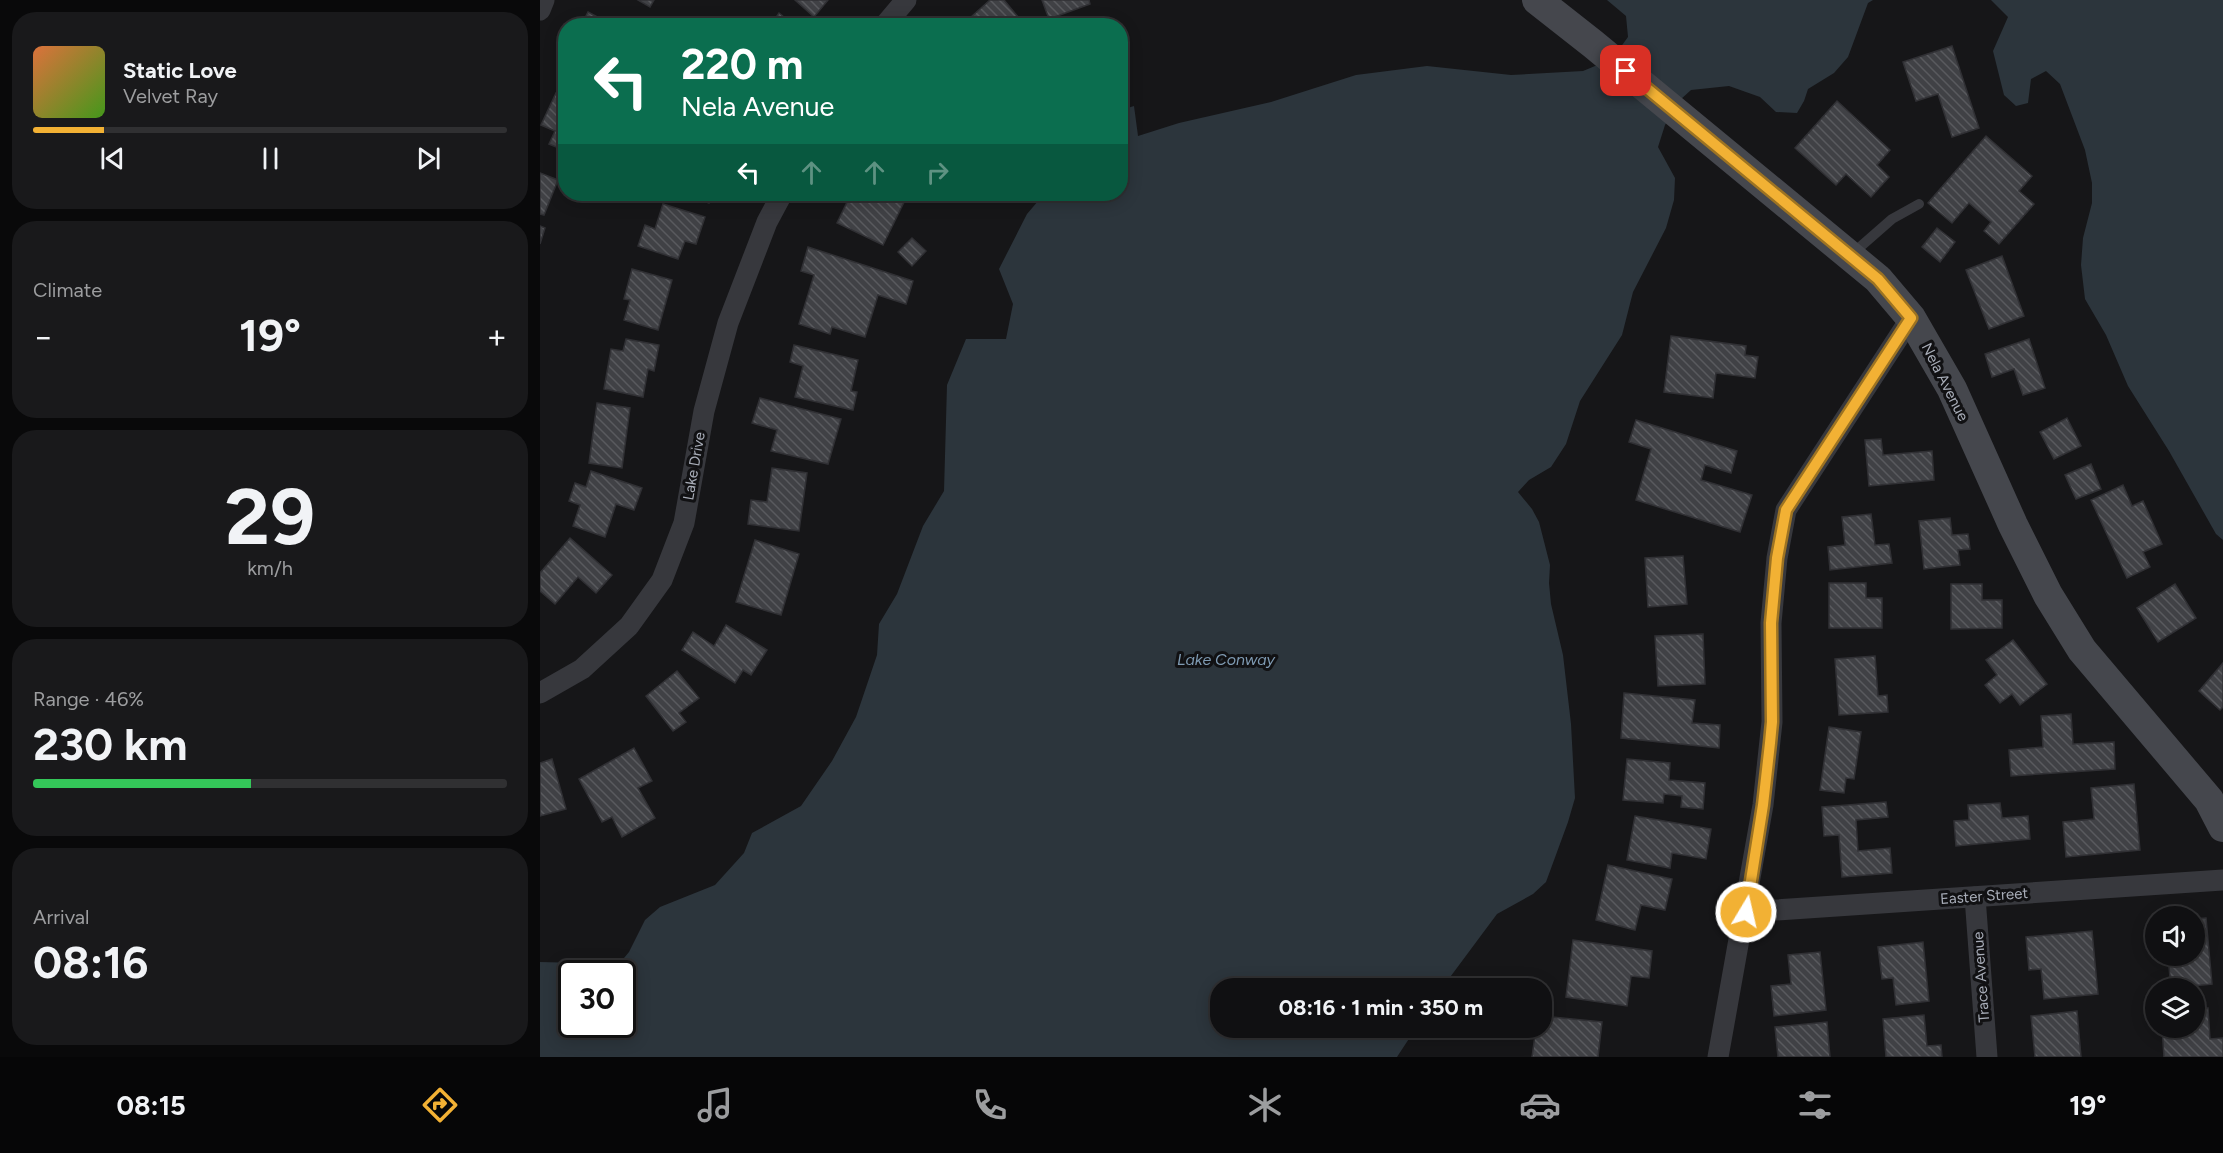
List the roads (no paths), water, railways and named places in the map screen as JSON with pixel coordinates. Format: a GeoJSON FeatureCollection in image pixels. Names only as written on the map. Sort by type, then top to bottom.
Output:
{"type":"FeatureCollection","features":[{"type":"Feature","properties":{"kind":"street"},"geometry":{"type":"LineString","coordinates":[[540,10],[544,0]]}},
{"type":"Feature","properties":{"kind":"street"},"geometry":{"type":"LineString","coordinates":[[891,18],[906,0]]}},
{"type":"Feature","properties":{"kind":"street","name":"Nela Avenue"},"geometry":{"type":"LineString","coordinates":[[1537,0],[1878,279],[1911,318],[1952,389],[2013,525],[2048,595],[2082,650],[2209,800],[2223,827]]}},
{"type":"Feature","properties":{"kind":"street","name":"Lake Drive"},"geometry":{"type":"LineString","coordinates":[[540,693],[582,669],[629,626],[662,580],[684,523],[704,411],[728,322],[767,222],[778,201]]}},
{"type":"Feature","properties":{"kind":"street"},"geometry":{"type":"LineString","coordinates":[[1718,1057],[1746,912],[1763,805],[1772,722],[1771,623],[1777,558],[1786,510],[1911,318]]}},
{"type":"Feature","properties":{"kind":"street","name":"Easter Street"},"geometry":{"type":"LineString","coordinates":[[1746,912],[2223,880]]}},
{"type":"Feature","properties":{"kind":"street","name":"Trace Avenue"},"geometry":{"type":"LineString","coordinates":[[1974,897],[1987,1057]]}},
{"type":"Feature","properties":{"kind":"lane"},"geometry":{"type":"LineString","coordinates":[[1850,256],[1892,219],[1919,204]]}},
{"type":"Feature","properties":{"kind":"water","name":"Lake Conway"},"geometry":{"type":"Polygon","coordinates":[[[1607,0],[1873,0],[1868,3],[1848,57],[1834,73],[1808,89],[1797,113],[1776,112],[1760,97],[1729,86],[1691,90],[1680,100],[1665,125],[1658,147],[1675,178],[1674,200],[1666,228],[1633,292],[1622,335],[1580,401],[1566,444],[1551,467],[1529,480],[1518,492],[1539,522],[1550,565],[1551,604],[1563,655],[1571,724],[1575,798],[1546,882],[1533,894],[1497,914],[1449,978],[1210,978],[1210,1038],[1409,1038],[1397,1057],[540,1057],[540,962],[558,962],[558,1038],[636,1038],[636,960],[622,960],[629,952],[645,920],[660,907],[715,885],[744,853],[752,833],[801,806],[832,761],[856,717],[877,655],[879,624],[897,594],[923,526],[944,491],[947,385],[966,339],[1006,339],[1013,304],[999,269],[1027,214],[1038,201],[1128,201],[1128,108],[1134,106],[1138,136],[1179,123],[1271,102],[1356,75],[1427,66],[1511,75],[1583,71],[1612,59],[1628,37],[1626,16],[1607,0]]]}},
{"type":"Feature","properties":{"kind":"water"},"geometry":{"type":"Polygon","coordinates":[[[1991,0],[2223,0],[2223,540],[2216,534],[2169,451],[2128,386],[2106,335],[2085,299],[2081,265],[2083,238],[2092,203],[2092,183],[2085,150],[2060,84],[2046,71],[2031,79],[2028,103],[2016,106],[2004,95],[1993,51],[2008,17],[1991,0]]]}}]}
